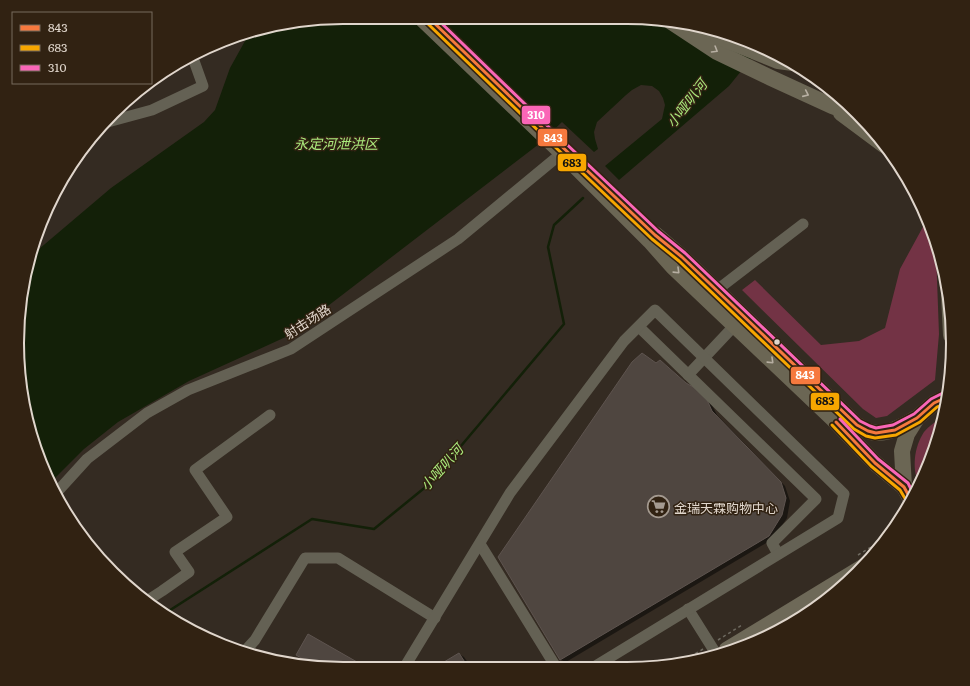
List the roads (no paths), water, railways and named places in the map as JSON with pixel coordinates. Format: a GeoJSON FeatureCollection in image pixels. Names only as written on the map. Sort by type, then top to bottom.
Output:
{"type":"FeatureCollection","features":[{"type":"Feature","properties":{"kind":"highway"},"geometry":{"type":"LineString","coordinates":[[427,24],[556,146],[655,235],[682,257],[857,425],[868,431],[876,433],[895,430],[917,418],[934,403],[941,400]]}},
{"type":"Feature","properties":{"kind":"highway"},"geometry":{"type":"LineString","coordinates":[[435,24],[650,241],[673,267],[833,419],[907,494]]}},
{"type":"Feature","properties":{"kind":"highway"},"geometry":{"type":"LineString","coordinates":[[682,29],[717,52],[847,112]]}},
{"type":"Feature","properties":{"kind":"highway"},"geometry":{"type":"LineString","coordinates":[[725,40],[753,50]]}},
{"type":"Feature","properties":{"kind":"highway"},"geometry":{"type":"LineString","coordinates":[[832,106],[865,131]]}},
{"type":"Feature","properties":{"kind":"highway"},"geometry":{"type":"LineString","coordinates":[[908,493],[902,452],[907,434],[917,418]]}},
{"type":"Feature","properties":{"kind":"main road"},"geometry":{"type":"LineString","coordinates":[[736,643],[844,577]]}},
{"type":"Feature","properties":{"kind":"street"},"geometry":{"type":"LineString","coordinates":[[114,120],[152,110],[203,86],[194,61]]}},
{"type":"Feature","properties":{"kind":"street","name":"射击场路"},"geometry":{"type":"LineString","coordinates":[[60,489],[87,459],[147,413],[188,390],[291,349],[458,239],[556,146]]}},
{"type":"Feature","properties":{"kind":"street"},"geometry":{"type":"LineString","coordinates":[[716,290],[803,224]]}},
{"type":"Feature","properties":{"kind":"street"},"geometry":{"type":"LineString","coordinates":[[408,662],[510,493],[624,341],[655,310],[844,494],[838,518],[602,662]]}},
{"type":"Feature","properties":{"kind":"street"},"geometry":{"type":"LineString","coordinates":[[688,374],[735,326]]}},
{"type":"Feature","properties":{"kind":"street"},"geometry":{"type":"LineString","coordinates":[[638,327],[816,499],[772,543],[778,554]]}},
{"type":"Feature","properties":{"kind":"street"},"geometry":{"type":"LineString","coordinates":[[152,598],[189,572],[175,552],[227,517],[195,470],[270,415]]}},
{"type":"Feature","properties":{"kind":"street"},"geometry":{"type":"LineString","coordinates":[[480,544],[553,662]]}},
{"type":"Feature","properties":{"kind":"street"},"geometry":{"type":"LineString","coordinates":[[248,647],[254,640],[305,558],[338,558],[435,618]]}},
{"type":"Feature","properties":{"kind":"street"},"geometry":{"type":"LineString","coordinates":[[688,609],[714,650]]}},
{"type":"Feature","properties":{"kind":"water","name":"永定河泄洪区"},"geometry":{"type":"Polygon","coordinates":[[[343,24],[648,25],[689,30],[710,35],[757,52],[729,86],[619,180],[605,166],[662,119],[665,105],[659,91],[652,86],[641,85],[626,95],[597,122],[594,132],[598,149],[594,152],[562,122],[539,144],[290,335],[189,381],[118,422],[84,449],[54,479],[48,465],[35,426],[30,405],[25,364],[24,343],[27,301],[30,281],[38,250],[111,188],[204,122],[215,110],[230,68],[246,39],[281,30],[343,24]]]}},
{"type":"Feature","properties":{"kind":"waterway","name":"小哑叭河"},"geometry":{"type":"LineString","coordinates":[[170,610],[312,519],[374,529],[428,485],[564,324],[548,247],[554,225],[583,198]]}},
{"type":"Feature","properties":{"kind":"place","name":"金瑞天霖购物中心"},"geometry":{"type":"Point","coordinates":[658,507]}}]}
